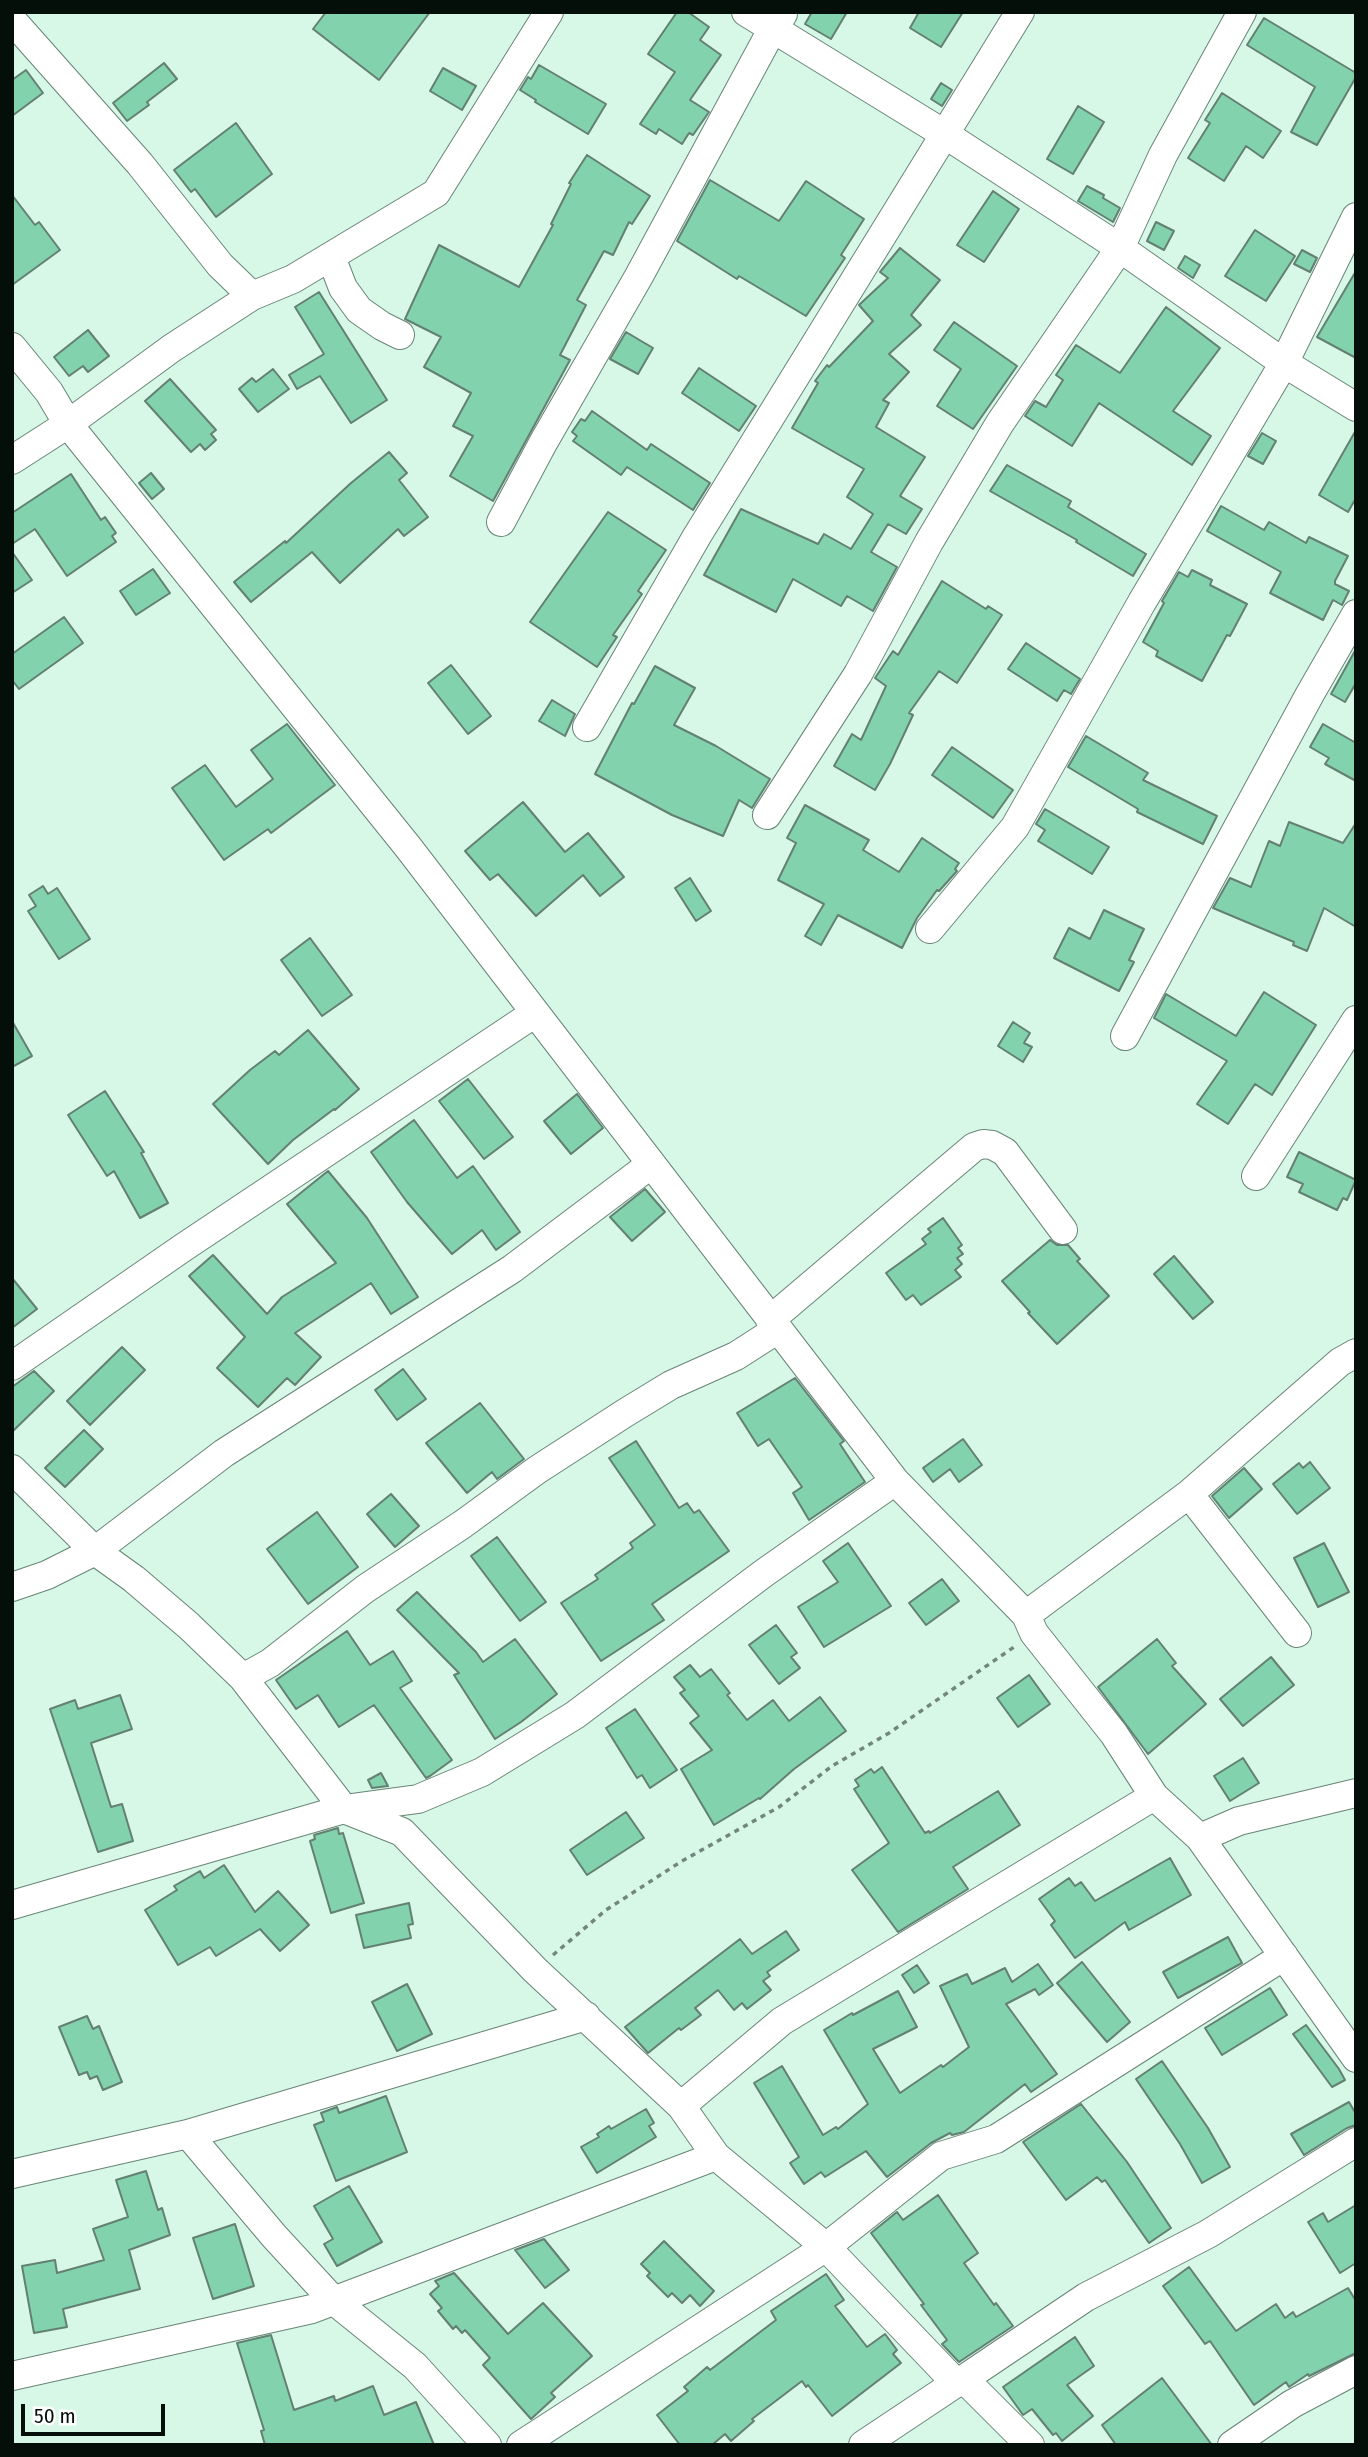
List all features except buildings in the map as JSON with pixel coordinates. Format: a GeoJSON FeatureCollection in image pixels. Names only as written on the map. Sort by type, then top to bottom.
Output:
{"type":"FeatureCollection","features":[{"type":"Feature","properties":{"kind":"street"},"geometry":{"type":"LineString","coordinates":[[12,460],[68,424],[172,348],[252,296],[293,279],[436,193],[549,12]]}},
{"type":"Feature","properties":{"kind":"street"},"geometry":{"type":"LineString","coordinates":[[746,12],[778,20],[946,135],[1120,248],[1284,363],[1356,407]]}},
{"type":"Feature","properties":{"kind":"street"},"geometry":{"type":"LineString","coordinates":[[587,727],[697,536],[1020,12]]}},
{"type":"Feature","properties":{"kind":"street"},"geometry":{"type":"LineString","coordinates":[[767,815],[858,674],[929,542],[1000,422],[1120,248],[1163,155],[1242,12]]}},
{"type":"Feature","properties":{"kind":"street"},"geometry":{"type":"LineString","coordinates":[[12,20],[140,164],[220,265],[252,296]]}},
{"type":"Feature","properties":{"kind":"street"},"geometry":{"type":"LineString","coordinates":[[501,522],[778,20]]}},
{"type":"Feature","properties":{"kind":"street"},"geometry":{"type":"LineString","coordinates":[[930,929],[1016,827],[1142,602],[1284,363],[1356,216]]}},
{"type":"Feature","properties":{"kind":"street"},"geometry":{"type":"LineString","coordinates":[[331,257],[343,288],[359,310],[400,335]]}},
{"type":"Feature","properties":{"kind":"street"},"geometry":{"type":"LineString","coordinates":[[12,347],[49,392],[68,424],[408,848],[895,1480],[1030,1624],[1114,1734],[1154,1796],[1200,1838],[1356,2058]]}},
{"type":"Feature","properties":{"kind":"street"},"geometry":{"type":"LineString","coordinates":[[1125,1036],[1356,614]]}},
{"type":"Feature","properties":{"kind":"street"},"geometry":{"type":"LineString","coordinates":[[12,1366],[184,1247],[535,1013]]}},
{"type":"Feature","properties":{"kind":"street"},"geometry":{"type":"LineString","coordinates":[[1255,1176],[1356,1020]]}},
{"type":"Feature","properties":{"kind":"street"},"geometry":{"type":"LineString","coordinates":[[243,1678],[270,1663],[365,1589],[463,1524],[537,1470],[671,1385],[736,1356],[975,1147],[992,1145],[1005,1152],[1063,1230]]}},
{"type":"Feature","properties":{"kind":"street"},"geometry":{"type":"LineString","coordinates":[[12,1587],[47,1575],[94,1551],[224,1453],[512,1269],[650,1165]]}},
{"type":"Feature","properties":{"kind":"street"},"geometry":{"type":"LineString","coordinates":[[1030,1624],[1189,1494],[1340,1363],[1356,1353]]}},
{"type":"Feature","properties":{"kind":"street"},"geometry":{"type":"LineString","coordinates":[[12,1469],[94,1551],[143,1587],[243,1678],[344,1809],[402,1832],[535,1970],[681,2106],[716,2156],[826,2247],[960,2381],[1030,2445]]}},
{"type":"Feature","properties":{"kind":"street"},"geometry":{"type":"LineString","coordinates":[[12,1905],[344,1809],[418,1798],[482,1772],[575,1715],[764,1573],[895,1480]]}},
{"type":"Feature","properties":{"kind":"street"},"geometry":{"type":"LineString","coordinates":[[1189,1494],[1297,1633]]}},
{"type":"Feature","properties":{"kind":"street"},"geometry":{"type":"LineString","coordinates":[[1200,1838],[1239,1821],[1356,1793]]}},
{"type":"Feature","properties":{"kind":"street"},"geometry":{"type":"LineString","coordinates":[[681,2106],[782,2021],[1154,1796]]}},
{"type":"Feature","properties":{"kind":"street"},"geometry":{"type":"LineString","coordinates":[[522,2445],[826,2247],[940,2155],[996,2139],[1284,1956]]}},
{"type":"Feature","properties":{"kind":"street"},"geometry":{"type":"LineString","coordinates":[[12,2174],[188,2134],[586,2016]]}},
{"type":"Feature","properties":{"kind":"street"},"geometry":{"type":"LineString","coordinates":[[188,2134],[274,2236],[332,2299],[415,2366],[487,2445]]}},
{"type":"Feature","properties":{"kind":"street"},"geometry":{"type":"LineString","coordinates":[[863,2445],[1086,2297],[1208,2234],[1356,2143]]}},
{"type":"Feature","properties":{"kind":"street"},"geometry":{"type":"LineString","coordinates":[[12,2376],[312,2309],[332,2299],[716,2156]]}},
{"type":"Feature","properties":{"kind":"street"},"geometry":{"type":"LineString","coordinates":[[1232,2445],[1292,2404],[1356,2370]]}},
{"type":"Feature","properties":{"kind":"path"},"geometry":{"type":"LineString","coordinates":[[535,1970],[606,1910],[682,1861],[779,1807],[832,1766],[889,1732],[1030,1624]]}}]}
